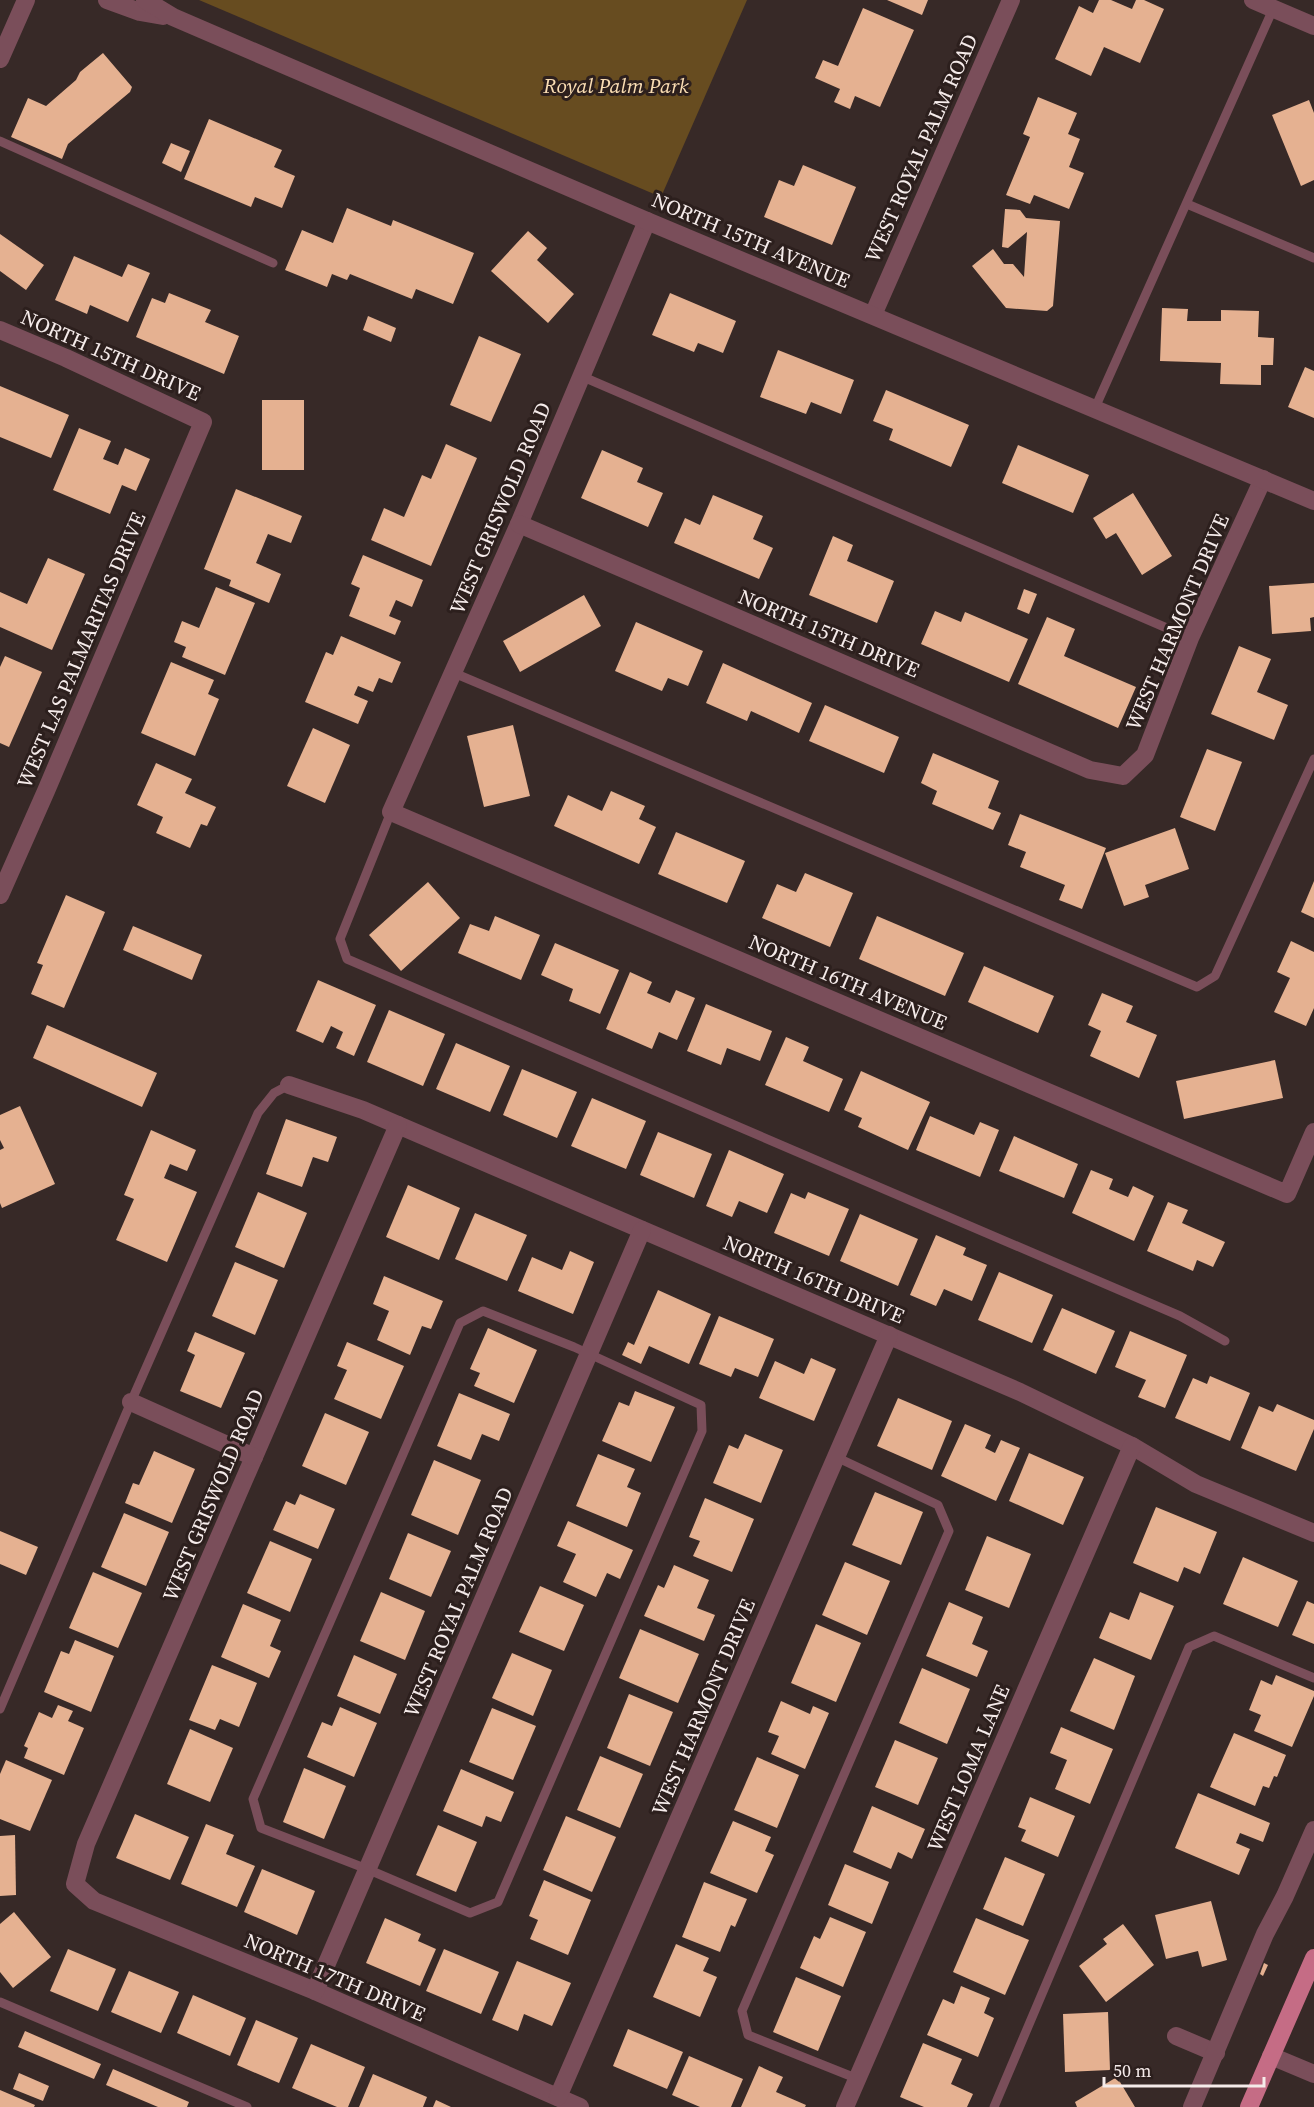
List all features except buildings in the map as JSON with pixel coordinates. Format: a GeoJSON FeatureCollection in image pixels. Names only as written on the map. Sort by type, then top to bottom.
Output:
{"type":"FeatureCollection","features":[{"type":"Feature","properties":{"kind":"main road"},"geometry":{"type":"LineString","coordinates":[[1249,2107],[1314,1958]]}},
{"type":"Feature","properties":{"kind":"street"},"geometry":{"type":"LineString","coordinates":[[0,59],[26,0]]}},
{"type":"Feature","properties":{"kind":"street","name":"NORTH 15TH AVENUE"},"geometry":{"type":"LineString","coordinates":[[107,0],[140,12],[173,17]]}},
{"type":"Feature","properties":{"kind":"street","name":"NORTH 15TH AVENUE"},"geometry":{"type":"LineString","coordinates":[[145,0],[173,17],[647,221],[1314,501]]}},
{"type":"Feature","properties":{"kind":"street","name":"WEST ROYAL PALM ROAD"},"geometry":{"type":"LineString","coordinates":[[873,315],[1011,0]]}},
{"type":"Feature","properties":{"kind":"street"},"geometry":{"type":"LineString","coordinates":[[1253,0],[1314,26]]}},
{"type":"Feature","properties":{"kind":"street","name":"WEST GRISWOLD ROAD"},"geometry":{"type":"LineString","coordinates":[[391,812],[519,524],[647,221]]}},
{"type":"Feature","properties":{"kind":"street","name":"NORTH 15TH DRIVE"},"geometry":{"type":"LineString","coordinates":[[0,330],[203,422]]}},
{"type":"Feature","properties":{"kind":"street","name":"WEST LAS PALMARITAS DRIVE"},"geometry":{"type":"LineString","coordinates":[[0,895],[203,422]]}},
{"type":"Feature","properties":{"kind":"street","name":"WEST HARMONT DRIVE"},"geometry":{"type":"LineString","coordinates":[[1123,776],[1144,755],[1191,638],[1263,479]]}},
{"type":"Feature","properties":{"kind":"street","name":"NORTH 15TH DRIVE"},"geometry":{"type":"LineString","coordinates":[[519,524],[1090,771],[1123,776]]}},
{"type":"Feature","properties":{"kind":"street","name":"NORTH 16TH AVENUE"},"geometry":{"type":"LineString","coordinates":[[391,812],[1287,1194],[1314,1132]]}},
{"type":"Feature","properties":{"kind":"street","name":"NORTH 16TH DRIVE"},"geometry":{"type":"LineString","coordinates":[[289,1085],[363,1110],[890,1335],[1020,1392],[1132,1446],[1196,1484],[1314,1533]]}},
{"type":"Feature","properties":{"kind":"street","name":"WEST GRISWOLD ROAD"},"geometry":{"type":"LineString","coordinates":[[75,1884],[86,1844],[398,1125]]}},
{"type":"Feature","properties":{"kind":"street","name":"WEST ROYAL PALM ROAD"},"geometry":{"type":"LineString","coordinates":[[315,1991],[642,1230]]}},
{"type":"Feature","properties":{"kind":"street","name":"WEST HARMONT DRIVE"},"geometry":{"type":"LineString","coordinates":[[558,2097],[890,1335]]}},
{"type":"Feature","properties":{"kind":"street"},"geometry":{"type":"LineString","coordinates":[[131,1402],[254,1457]]}},
{"type":"Feature","properties":{"kind":"street","name":"WEST LOMA LANE"},"geometry":{"type":"LineString","coordinates":[[845,2107],[1132,1446]]}},
{"type":"Feature","properties":{"kind":"street"},"geometry":{"type":"LineString","coordinates":[[1192,2107],[1265,1934],[1285,1896],[1314,1830]]}},
{"type":"Feature","properties":{"kind":"street","name":"NORTH 17TH DRIVE"},"geometry":{"type":"LineString","coordinates":[[75,1884],[94,1901],[315,1991],[580,2107]]}},
{"type":"Feature","properties":{"kind":"street"},"geometry":{"type":"LineString","coordinates":[[1176,2036],[1216,2053]]}},
{"type":"Feature","properties":{"kind":"street"},"geometry":{"type":"LineString","coordinates":[[1271,2056],[1314,2074]]}},
{"type":"Feature","properties":{"kind":"lane"},"geometry":{"type":"LineString","coordinates":[[1095,408],[1274,9]]}},
{"type":"Feature","properties":{"kind":"lane"},"geometry":{"type":"LineString","coordinates":[[0,141],[273,263]]}},
{"type":"Feature","properties":{"kind":"lane"},"geometry":{"type":"LineString","coordinates":[[1187,204],[1314,258]]}},
{"type":"Feature","properties":{"kind":"lane"},"geometry":{"type":"LineString","coordinates":[[581,376],[1191,638]]}},
{"type":"Feature","properties":{"kind":"lane"},"geometry":{"type":"LineString","coordinates":[[454,673],[1197,987],[1215,976],[1314,759]]}},
{"type":"Feature","properties":{"kind":"lane"},"geometry":{"type":"LineString","coordinates":[[391,812],[340,939],[347,959],[1180,1316],[1225,1341]]}},
{"type":"Feature","properties":{"kind":"lane"},"geometry":{"type":"LineString","coordinates":[[0,1709],[258,1113],[274,1094],[289,1085]]}},
{"type":"Feature","properties":{"kind":"lane"},"geometry":{"type":"LineString","coordinates":[[483,1311],[589,1354],[701,1405],[702,1431],[698,1442],[498,1902],[470,1913],[368,1869],[261,1828],[253,1799],[460,1323],[483,1311]]}},
{"type":"Feature","properties":{"kind":"lane"},"geometry":{"type":"LineString","coordinates":[[836,1457],[938,1505],[949,1531],[742,2012],[748,2035],[858,2079]]}},
{"type":"Feature","properties":{"kind":"lane"},"geometry":{"type":"LineString","coordinates":[[994,2107],[1189,1647],[1214,1636],[1314,1678]]}},
{"type":"Feature","properties":{"kind":"lane"},"geometry":{"type":"LineString","coordinates":[[0,2002],[247,2107]]}},
{"type":"Feature","properties":{"kind":"green space","name":"Royal Palm Park"},"geometry":{"type":"Polygon","coordinates":[[[199,0],[747,0],[661,197],[199,0]]]}}]}
